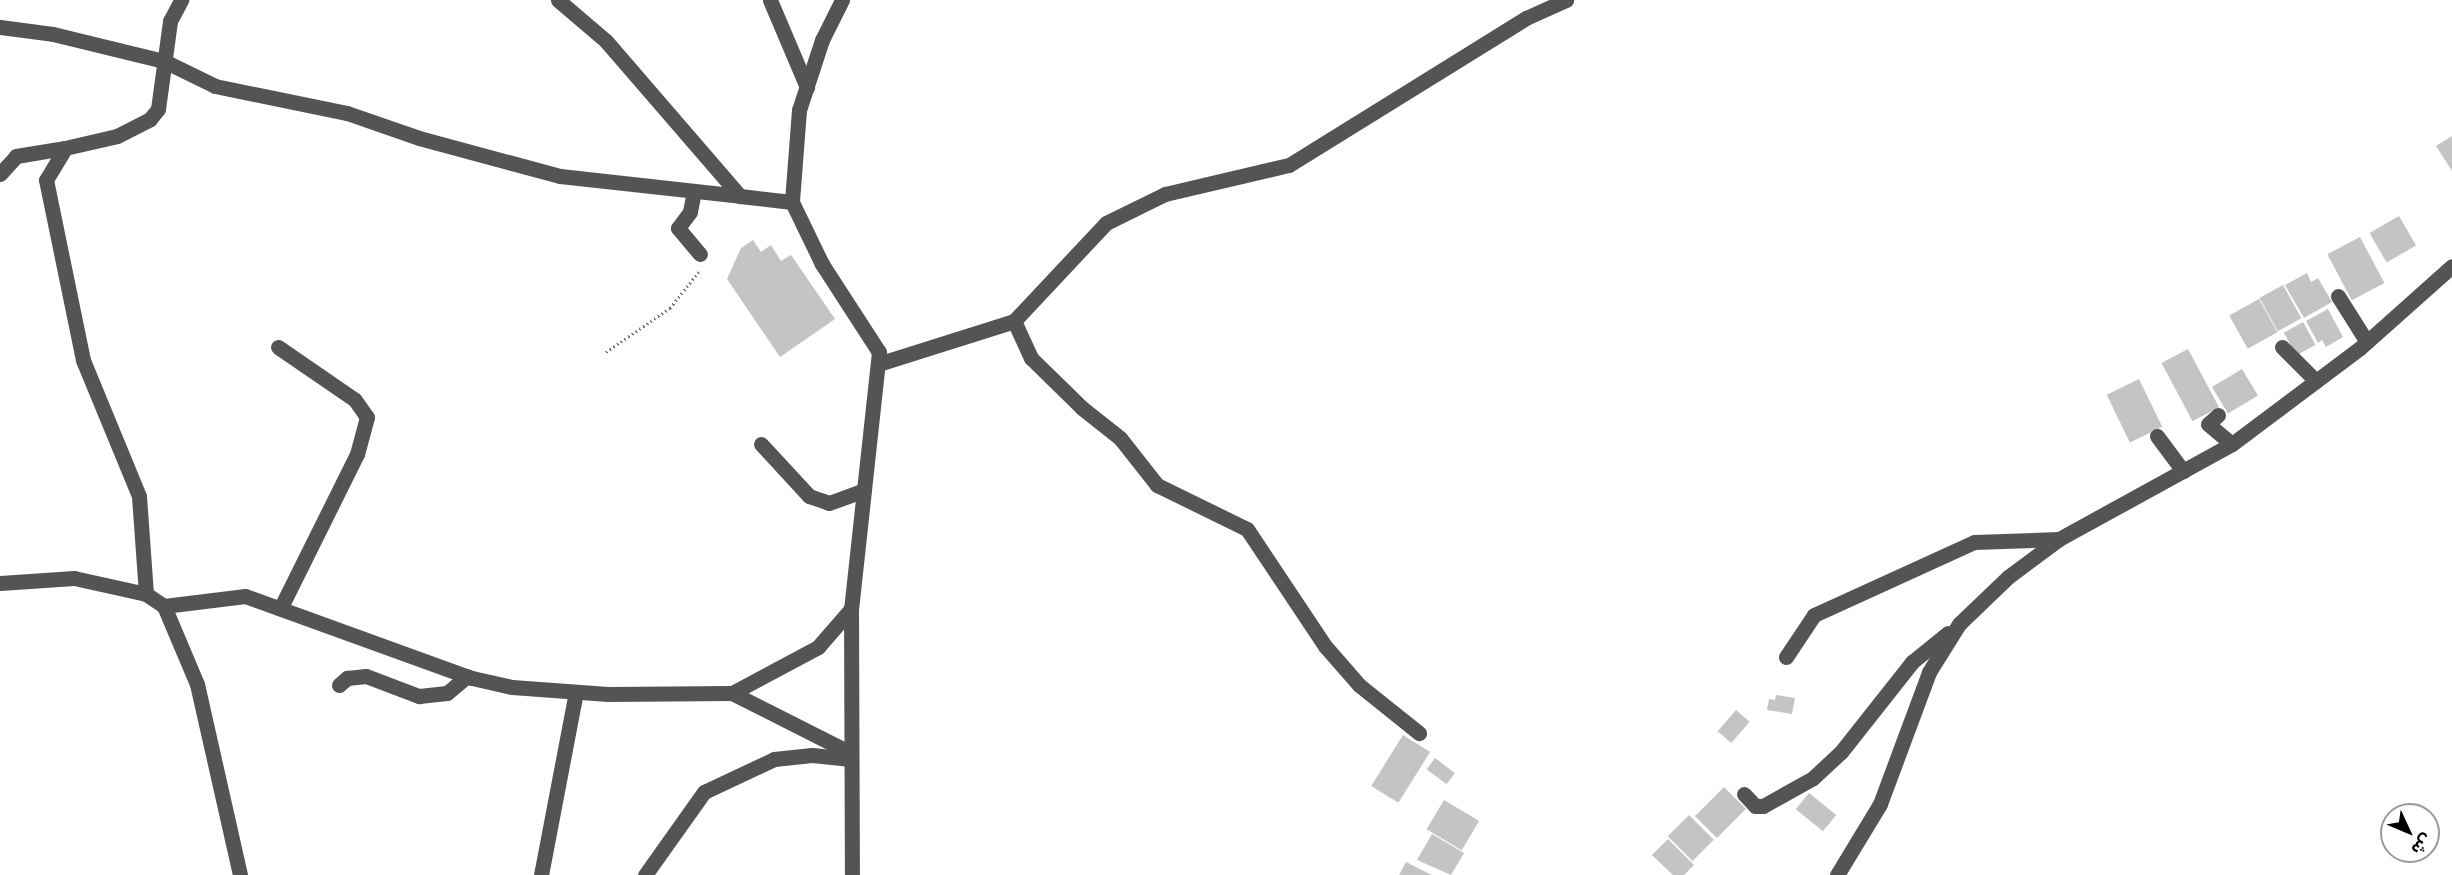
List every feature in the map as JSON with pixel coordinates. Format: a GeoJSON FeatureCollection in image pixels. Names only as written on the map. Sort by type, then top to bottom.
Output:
{"type":"FeatureCollection","features":[{"type":"Feature","properties":{"kind":"street"},"geometry":{"type":"LineString","coordinates":[[0,174],[16,156],[117,136],[150,119],[158,109],[170,21],[181,0]]}},
{"type":"Feature","properties":{"kind":"street"},"geometry":{"type":"LineString","coordinates":[[558,0],[606,41],[740,196]]}},
{"type":"Feature","properties":{"kind":"street"},"geometry":{"type":"LineString","coordinates":[[770,0],[807,87]]}},
{"type":"Feature","properties":{"kind":"street"},"geometry":{"type":"LineString","coordinates":[[842,0],[799,110],[792,202],[822,264],[879,352],[851,609],[852,875]]}},
{"type":"Feature","properties":{"kind":"street"},"geometry":{"type":"LineString","coordinates":[[878,364],[1014,321],[1106,223],[1165,194],[1289,165],[1526,18],[1566,0]]}},
{"type":"Feature","properties":{"kind":"street"},"geometry":{"type":"LineString","coordinates":[[0,27],[53,33],[164,61],[215,86],[347,112],[419,138],[560,176],[792,202]]}},
{"type":"Feature","properties":{"kind":"street"},"geometry":{"type":"LineString","coordinates":[[65,148],[46,180],[47,201],[83,360],[139,496],[146,594]]}},
{"type":"Feature","properties":{"kind":"street"},"geometry":{"type":"LineString","coordinates":[[694,191],[690,212],[678,228],[700,254]]}},
{"type":"Feature","properties":{"kind":"street"},"geometry":{"type":"LineString","coordinates":[[1744,794],[1755,806],[1763,806],[1813,778],[1840,752],[1912,662],[1959,624],[2008,577],[2059,539],[2232,444],[2367,342],[2452,266]]}},
{"type":"Feature","properties":{"kind":"street"},"geometry":{"type":"LineString","coordinates":[[2338,296],[2367,342]]}},
{"type":"Feature","properties":{"kind":"street"},"geometry":{"type":"LineString","coordinates":[[1014,321],[1031,358],[1082,408],[1120,438],[1157,485],[1246,529],[1325,646],[1359,685],[1419,733]]}},
{"type":"Feature","properties":{"kind":"street"},"geometry":{"type":"LineString","coordinates":[[278,347],[355,400],[367,417],[357,454],[281,607]]}},
{"type":"Feature","properties":{"kind":"street"},"geometry":{"type":"LineString","coordinates":[[2282,347],[2316,381]]}},
{"type":"Feature","properties":{"kind":"street"},"geometry":{"type":"LineString","coordinates":[[2218,415],[2208,424],[2232,444]]}},
{"type":"Feature","properties":{"kind":"street"},"geometry":{"type":"LineString","coordinates":[[2157,436],[2183,471]]}},
{"type":"Feature","properties":{"kind":"street"},"geometry":{"type":"LineString","coordinates":[[761,444],[809,496],[829,503],[864,490]]}},
{"type":"Feature","properties":{"kind":"street"},"geometry":{"type":"LineString","coordinates":[[1786,657],[1814,615],[1974,542],[2059,539]]}},
{"type":"Feature","properties":{"kind":"street"},"geometry":{"type":"LineString","coordinates":[[0,583],[74,578],[146,594],[164,606],[197,684],[240,875]]}},
{"type":"Feature","properties":{"kind":"street"},"geometry":{"type":"LineString","coordinates":[[164,606],[245,596],[281,607],[466,676],[512,687],[576,692],[732,693],[851,756]]}},
{"type":"Feature","properties":{"kind":"street"},"geometry":{"type":"LineString","coordinates":[[732,693],[818,647],[851,609]]}},
{"type":"Feature","properties":{"kind":"street"},"geometry":{"type":"LineString","coordinates":[[1837,875],[1880,804],[1929,672],[1959,624]]}},
{"type":"Feature","properties":{"kind":"street"},"geometry":{"type":"LineString","coordinates":[[339,685],[347,678],[366,676],[419,696],[447,693],[466,676]]}},
{"type":"Feature","properties":{"kind":"street"},"geometry":{"type":"LineString","coordinates":[[542,875],[576,692]]}},
{"type":"Feature","properties":{"kind":"street"},"geometry":{"type":"LineString","coordinates":[[645,875],[704,792],[774,759],[812,755],[851,756]]}},
{"type":"Feature","properties":{"kind":"path"},"geometry":{"type":"LineString","coordinates":[[606,352],[670,308],[700,270],[700,254]]}},
{"type":"Feature","properties":{"kind":"building"},"geometry":{"type":"Polygon","coordinates":[[[2452,136],[2452,171],[2436,146],[2452,136]]]}},
{"type":"Feature","properties":{"kind":"building"},"geometry":{"type":"Polygon","coordinates":[[[2399,216],[2416,245],[2387,262],[2370,233],[2399,216]]]}},
{"type":"Feature","properties":{"kind":"building"},"geometry":{"type":"Polygon","coordinates":[[[2360,237],[2384,283],[2352,300],[2327,254],[2360,237]]]}},
{"type":"Feature","properties":{"kind":"building"},"geometry":{"type":"Polygon","coordinates":[[[753,240],[761,252],[771,245],[781,261],[791,255],[835,319],[780,357],[727,279],[741,248],[753,240]]]}},
{"type":"Feature","properties":{"kind":"building"},"geometry":{"type":"Polygon","coordinates":[[[2307,273],[2311,282],[2318,278],[2332,302],[2304,318],[2285,285],[2307,273]]]}},
{"type":"Feature","properties":{"kind":"building"},"geometry":{"type":"Polygon","coordinates":[[[2283,285],[2301,318],[2278,331],[2259,298],[2283,285]]]}},
{"type":"Feature","properties":{"kind":"building"},"geometry":{"type":"Polygon","coordinates":[[[2259,299],[2277,332],[2248,349],[2229,315],[2259,299]]]}},
{"type":"Feature","properties":{"kind":"building"},"geometry":{"type":"Polygon","coordinates":[[[2328,309],[2343,337],[2326,347],[2322,340],[2318,343],[2306,321],[2328,309]]]}},
{"type":"Feature","properties":{"kind":"building"},"geometry":{"type":"Polygon","coordinates":[[[2303,322],[2316,345],[2296,355],[2284,333],[2303,322]]]}},
{"type":"Feature","properties":{"kind":"building"},"geometry":{"type":"Polygon","coordinates":[[[2188,349],[2219,407],[2192,421],[2162,363],[2188,349]]]}},
{"type":"Feature","properties":{"kind":"building"},"geometry":{"type":"Polygon","coordinates":[[[2242,369],[2258,396],[2228,414],[2212,387],[2242,369]]]}},
{"type":"Feature","properties":{"kind":"building"},"geometry":{"type":"Polygon","coordinates":[[[2139,379],[2162,427],[2130,442],[2107,395],[2139,379]]]}},
{"type":"Feature","properties":{"kind":"building"},"geometry":{"type":"Polygon","coordinates":[[[1776,695],[1795,698],[1792,714],[1767,710],[1769,699],[1775,700],[1776,695]]]}},
{"type":"Feature","properties":{"kind":"building"},"geometry":{"type":"Polygon","coordinates":[[[1736,710],[1750,722],[1731,743],[1718,731],[1736,710]]]}},
{"type":"Feature","properties":{"kind":"building"},"geometry":{"type":"Polygon","coordinates":[[[1403,735],[1430,752],[1398,803],[1371,786],[1403,735]]]}},
{"type":"Feature","properties":{"kind":"building"},"geometry":{"type":"Polygon","coordinates":[[[1435,758],[1455,773],[1447,784],[1427,769],[1435,758]]]}},
{"type":"Feature","properties":{"kind":"building"},"geometry":{"type":"Polygon","coordinates":[[[1724,787],[1746,809],[1717,838],[1695,816],[1724,787]]]}},
{"type":"Feature","properties":{"kind":"building"},"geometry":{"type":"Polygon","coordinates":[[[1809,793],[1836,815],[1823,831],[1796,809],[1809,793]]]}},
{"type":"Feature","properties":{"kind":"building"},"geometry":{"type":"Polygon","coordinates":[[[1444,800],[1479,821],[1462,850],[1426,829],[1444,800]]]}},
{"type":"Feature","properties":{"kind":"building"},"geometry":{"type":"Polygon","coordinates":[[[1689,815],[1714,840],[1693,861],[1668,836],[1689,815]]]}},
{"type":"Feature","properties":{"kind":"building"},"geometry":{"type":"Polygon","coordinates":[[[1432,834],[1464,853],[1451,875],[1417,860],[1432,834]]]}},
{"type":"Feature","properties":{"kind":"building"},"geometry":{"type":"Polygon","coordinates":[[[1668,839],[1694,865],[1684,875],[1673,875],[1652,855],[1668,839]]]}},
{"type":"Feature","properties":{"kind":"building"},"geometry":{"type":"Polygon","coordinates":[[[1406,862],[1432,875],[1399,875],[1406,862]]]}}]}
